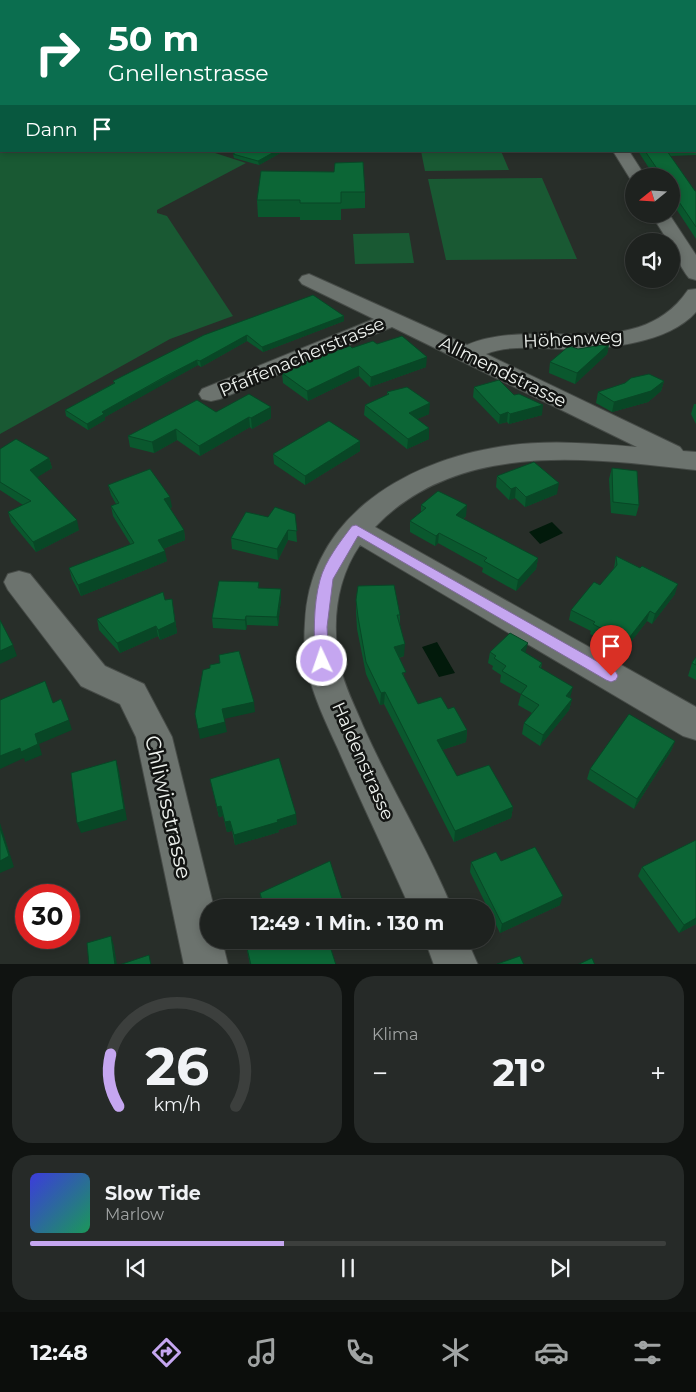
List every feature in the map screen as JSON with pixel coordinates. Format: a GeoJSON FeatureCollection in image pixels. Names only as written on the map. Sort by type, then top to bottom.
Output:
{"type":"FeatureCollection","features":[{"type":"Feature","properties":{"kind":"street"},"geometry":{"type":"LineString","coordinates":[[622,152],[632,168]]}},
{"type":"Feature","properties":{"kind":"street"},"geometry":{"type":"LineString","coordinates":[[666,223],[693,266],[696,274]]}},
{"type":"Feature","properties":{"kind":"street","name":"Allmendstrasse"},"geometry":{"type":"LineString","coordinates":[[309,280],[692,462]]}},
{"type":"Feature","properties":{"kind":"street","name":"Höhenweg"},"geometry":{"type":"LineString","coordinates":[[467,354],[478,347],[497,343],[599,341],[639,335],[674,320],[690,306],[696,295]]}},
{"type":"Feature","properties":{"kind":"street","name":"Pfaffenacherstrasse"},"geometry":{"type":"LineString","coordinates":[[211,394],[263,370],[392,319]]}},
{"type":"Feature","properties":{"kind":"street","name":"Haldenstrasse"},"geometry":{"type":"LineString","coordinates":[[427,899],[362,764],[338,709],[322,661],[320,627],[326,579],[340,553],[356,529],[387,501],[424,477],[493,456],[567,451],[692,462]]}},
{"type":"Feature","properties":{"kind":"street"},"geometry":{"type":"LineString","coordinates":[[356,529],[696,726]]}},
{"type":"Feature","properties":{"kind":"street","name":"Chliwisstrasse"},"geometry":{"type":"LineString","coordinates":[[19,582],[93,676],[132,694],[154,737],[206,964]]}},
{"type":"Feature","properties":{"kind":"street"},"geometry":{"type":"LineString","coordinates":[[450,949],[456,964]]}},
{"type":"Feature","properties":{"kind":"green space"},"geometry":{"type":"Polygon","coordinates":[[[0,152],[212,152],[246,163],[157,210],[157,213],[167,216],[233,316],[170,339],[0,434],[0,152]]]}},
{"type":"Feature","properties":{"kind":"green space"},"geometry":{"type":"Polygon","coordinates":[[[421,152],[501,152],[509,170],[425,171],[421,152]]]}},
{"type":"Feature","properties":{"kind":"green space"},"geometry":{"type":"Polygon","coordinates":[[[542,178],[577,259],[446,260],[428,179],[542,178]]]}},
{"type":"Feature","properties":{"kind":"green space"},"geometry":{"type":"Polygon","coordinates":[[[409,233],[414,263],[355,264],[353,234],[409,233]]]}},
{"type":"Feature","properties":{"kind":"shaded area"},"geometry":{"type":"Polygon","coordinates":[[[552,522],[563,533],[540,544],[529,532],[552,522]]]}},
{"type":"Feature","properties":{"kind":"shaded area"},"geometry":{"type":"Polygon","coordinates":[[[437,642],[455,673],[439,677],[422,647],[437,642]]]}},
{"type":"Feature","properties":{"kind":"building"},"geometry":{"type":"Polygon","coordinates":[[[236,152],[274,152],[258,161],[233,154],[236,152]]]}},
{"type":"Feature","properties":{"kind":"building"},"geometry":{"type":"Polygon","coordinates":[[[646,152],[668,152],[679,168],[657,168],[646,152]]]}},
{"type":"Feature","properties":{"kind":"building"},"geometry":{"type":"Polygon","coordinates":[[[363,162],[365,192],[341,192],[341,203],[300,203],[300,200],[257,200],[261,171],[334,172],[335,163],[363,162]]]}},
{"type":"Feature","properties":{"kind":"building"},"geometry":{"type":"Polygon","coordinates":[[[680,170],[696,191],[696,227],[680,203],[680,170]]]}},
{"type":"Feature","properties":{"kind":"building"},"geometry":{"type":"Polygon","coordinates":[[[313,295],[344,316],[262,347],[247,335],[200,361],[197,360],[166,376],[102,412],[104,414],[87,424],[65,410],[115,383],[113,381],[204,335],[313,295]]]}},
{"type":"Feature","properties":{"kind":"building"},"geometry":{"type":"Polygon","coordinates":[[[402,336],[427,357],[371,377],[359,366],[307,391],[282,373],[312,359],[350,346],[352,348],[373,341],[377,344],[402,336]]]}},
{"type":"Feature","properties":{"kind":"building"},"geometry":{"type":"Polygon","coordinates":[[[609,344],[577,373],[550,362],[569,346],[578,349],[609,344]]]}},
{"type":"Feature","properties":{"kind":"building"},"geometry":{"type":"Polygon","coordinates":[[[649,374],[664,381],[651,391],[614,402],[598,392],[625,383],[631,378],[649,374]]]}},
{"type":"Feature","properties":{"kind":"building"},"geometry":{"type":"Polygon","coordinates":[[[499,380],[514,395],[519,394],[543,405],[500,415],[474,387],[499,380]]]}},
{"type":"Feature","properties":{"kind":"building"},"geometry":{"type":"Polygon","coordinates":[[[407,387],[430,403],[409,413],[429,428],[408,439],[365,405],[389,394],[387,392],[407,387]]]}},
{"type":"Feature","properties":{"kind":"building"},"geometry":{"type":"Polygon","coordinates":[[[249,394],[271,407],[251,418],[249,417],[199,446],[176,429],[152,442],[128,436],[197,400],[216,412],[249,394]]]}},
{"type":"Feature","properties":{"kind":"building"},"geometry":{"type":"Polygon","coordinates":[[[329,421],[360,441],[305,476],[273,454],[329,421]]]}},
{"type":"Feature","properties":{"kind":"building"},"geometry":{"type":"Polygon","coordinates":[[[16,439],[49,458],[30,470],[77,520],[33,542],[8,512],[31,501],[0,482],[0,449],[16,439]]]}},
{"type":"Feature","properties":{"kind":"building"},"geometry":{"type":"Polygon","coordinates":[[[534,462],[559,483],[526,497],[516,487],[511,489],[497,476],[534,462]]]}},
{"type":"Feature","properties":{"kind":"building"},"geometry":{"type":"Polygon","coordinates":[[[612,468],[637,471],[639,505],[613,502],[612,468]]]}},
{"type":"Feature","properties":{"kind":"building"},"geometry":{"type":"Polygon","coordinates":[[[150,469],[170,497],[164,499],[184,530],[158,540],[165,551],[78,585],[69,568],[134,543],[111,506],[119,503],[108,485],[150,469]]]}},
{"type":"Feature","properties":{"kind":"building"},"geometry":{"type":"Polygon","coordinates":[[[438,491],[467,505],[456,515],[538,558],[518,580],[484,561],[487,558],[439,533],[436,536],[410,521],[426,508],[421,505],[438,491]]]}},
{"type":"Feature","properties":{"kind":"building"},"geometry":{"type":"Polygon","coordinates":[[[275,507],[295,514],[297,531],[288,530],[277,549],[231,538],[246,512],[268,517],[275,507]]]}},
{"type":"Feature","properties":{"kind":"building"},"geometry":{"type":"Polygon","coordinates":[[[616,556],[640,568],[642,566],[678,584],[655,614],[650,611],[626,642],[593,624],[595,622],[571,610],[594,582],[600,585],[617,565],[616,556]]]}},
{"type":"Feature","properties":{"kind":"building"},"geometry":{"type":"Polygon","coordinates":[[[219,581],[259,582],[258,588],[281,589],[277,617],[246,616],[245,620],[212,618],[219,581]]]}},
{"type":"Feature","properties":{"kind":"building"},"geometry":{"type":"Polygon","coordinates":[[[394,585],[400,615],[397,615],[405,644],[394,647],[406,672],[402,673],[418,704],[441,697],[448,709],[454,707],[467,730],[437,740],[457,776],[489,765],[513,807],[455,831],[385,692],[381,693],[366,662],[356,600],[358,586],[394,585]]]}},
{"type":"Feature","properties":{"kind":"building"},"geometry":{"type":"Polygon","coordinates":[[[163,592],[165,600],[172,599],[175,622],[158,630],[156,626],[117,643],[97,619],[163,592]]]}},
{"type":"Feature","properties":{"kind":"building"},"geometry":{"type":"Polygon","coordinates":[[[0,620],[13,645],[0,651],[0,620]]]}},
{"type":"Feature","properties":{"kind":"building"},"geometry":{"type":"Polygon","coordinates":[[[510,633],[528,643],[521,650],[542,663],[539,667],[573,687],[566,696],[572,699],[543,735],[524,723],[539,705],[521,694],[527,686],[502,671],[506,666],[494,658],[496,656],[490,652],[510,633]]]}},
{"type":"Feature","properties":{"kind":"building"},"geometry":{"type":"Polygon","coordinates":[[[239,651],[254,702],[222,709],[225,722],[198,729],[195,714],[203,670],[210,668],[210,665],[220,663],[219,655],[239,651]]]}},
{"type":"Feature","properties":{"kind":"building"},"geometry":{"type":"Polygon","coordinates":[[[696,657],[696,665],[692,663],[696,657]]]}},
{"type":"Feature","properties":{"kind":"building"},"geometry":{"type":"Polygon","coordinates":[[[45,681],[53,703],[61,699],[69,720],[35,734],[38,744],[21,752],[20,748],[0,756],[0,700],[45,681]]]}},
{"type":"Feature","properties":{"kind":"building"},"geometry":{"type":"Polygon","coordinates":[[[629,714],[675,741],[637,799],[590,769],[629,714]]]}},
{"type":"Feature","properties":{"kind":"building"},"geometry":{"type":"Polygon","coordinates":[[[279,758],[296,814],[277,820],[278,822],[234,835],[230,821],[225,822],[221,806],[217,807],[210,779],[279,758]]]}},
{"type":"Feature","properties":{"kind":"building"},"geometry":{"type":"Polygon","coordinates":[[[116,760],[124,809],[77,823],[71,773],[116,760]]]}},
{"type":"Feature","properties":{"kind":"building"},"geometry":{"type":"Polygon","coordinates":[[[0,828],[9,856],[0,861],[0,828]]]}},
{"type":"Feature","properties":{"kind":"building"},"geometry":{"type":"Polygon","coordinates":[[[696,840],[696,918],[684,925],[642,867],[696,840]]]}},
{"type":"Feature","properties":{"kind":"building"},"geometry":{"type":"Polygon","coordinates":[[[535,847],[563,896],[502,924],[495,910],[495,899],[490,899],[471,862],[496,852],[501,861],[535,847]]]}},
{"type":"Feature","properties":{"kind":"building"},"geometry":{"type":"Polygon","coordinates":[[[330,861],[342,899],[262,899],[260,893],[330,861]]]}},
{"type":"Feature","properties":{"kind":"building"},"geometry":{"type":"Polygon","coordinates":[[[111,936],[115,964],[89,964],[87,943],[111,936]]]}},
{"type":"Feature","properties":{"kind":"building"},"geometry":{"type":"Polygon","coordinates":[[[247,949],[331,949],[336,964],[251,964],[247,949]]]}},
{"type":"Feature","properties":{"kind":"building"},"geometry":{"type":"Polygon","coordinates":[[[149,955],[151,964],[122,964],[149,955]]]}},
{"type":"Feature","properties":{"kind":"building"},"geometry":{"type":"Polygon","coordinates":[[[520,956],[524,964],[497,964],[520,956]]]}},
{"type":"Feature","properties":{"kind":"building"},"geometry":{"type":"Polygon","coordinates":[[[592,958],[595,964],[579,964],[592,958]]]}},
{"type":"Feature","properties":{"kind":"route"},"geometry":{"type":"LineString","coordinates":[[322,661],[320,627],[326,579],[356,529],[611,676]]}}]}
